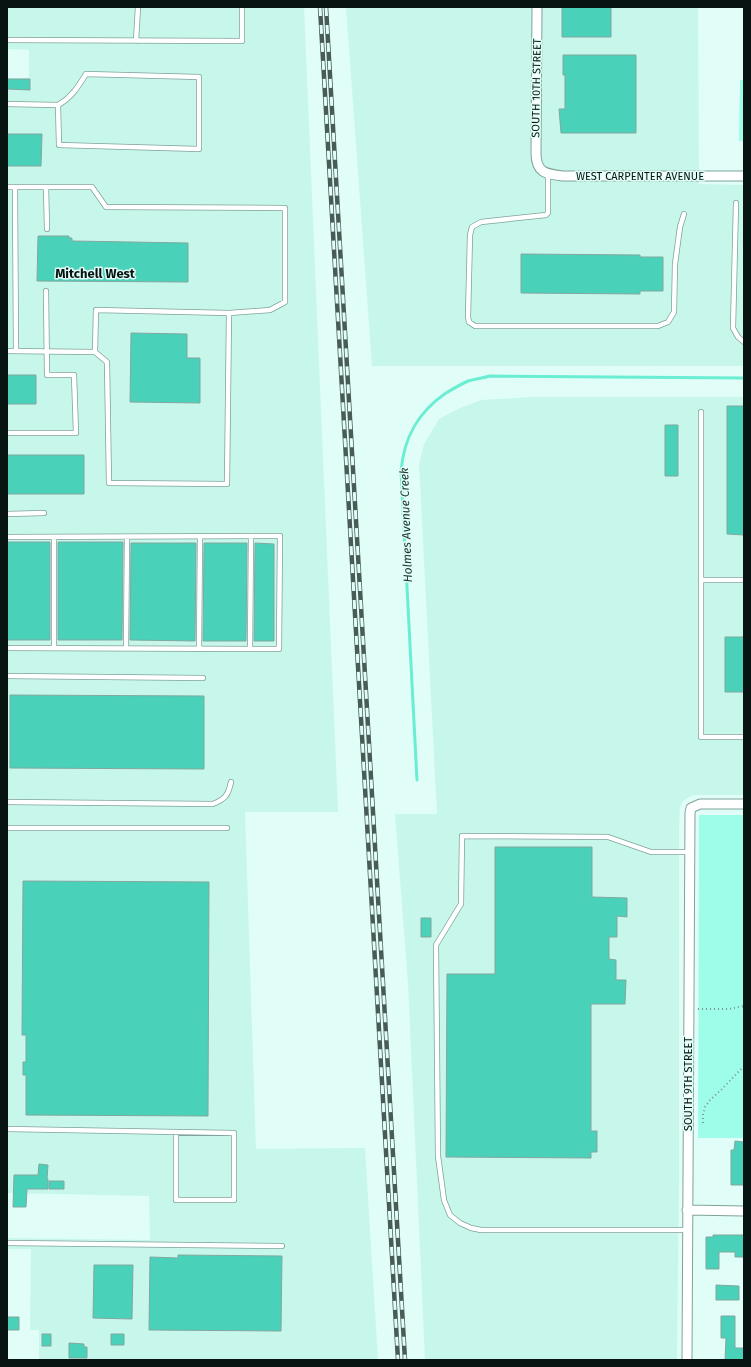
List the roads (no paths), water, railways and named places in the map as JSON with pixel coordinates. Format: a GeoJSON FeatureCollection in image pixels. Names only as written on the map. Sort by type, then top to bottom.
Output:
{"type":"FeatureCollection","features":[{"type":"Feature","properties":{"kind":"street","name":"SOUTH 10TH STREET"},"geometry":{"type":"LineString","coordinates":[[537,7],[536,160],[538,168]]}},
{"type":"Feature","properties":{"kind":"street","name":"WEST CARPENTER AVENUE"},"geometry":{"type":"LineString","coordinates":[[538,168],[548,174],[563,176],[744,176]]}},
{"type":"Feature","properties":{"kind":"street","name":"SOUTH 9TH STREET"},"geometry":{"type":"LineString","coordinates":[[687,1360],[689,819],[691,808],[700,804],[744,804]]}},
{"type":"Feature","properties":{"kind":"street"},"geometry":{"type":"LineString","coordinates":[[687,1210],[744,1211]]}},
{"type":"Feature","properties":{"kind":"lane"},"geometry":{"type":"LineString","coordinates":[[136,41],[138,7]]}},
{"type":"Feature","properties":{"kind":"lane"},"geometry":{"type":"LineString","coordinates":[[7,40],[242,41],[242,7]]}},
{"type":"Feature","properties":{"kind":"lane"},"geometry":{"type":"LineString","coordinates":[[7,104],[58,105],[73,94],[86,74],[199,77],[200,149],[59,145],[58,105]]}},
{"type":"Feature","properties":{"kind":"lane"},"geometry":{"type":"LineString","coordinates":[[548,174],[548,213],[546,216],[481,222],[472,227],[470,235],[468,317],[469,322],[475,326],[658,326],[668,322],[674,312],[675,264],[680,227],[684,214]]}},
{"type":"Feature","properties":{"kind":"lane"},"geometry":{"type":"LineString","coordinates":[[7,187],[92,187],[106,207],[285,208],[285,302],[270,310],[229,313],[96,310],[95,352]]}},
{"type":"Feature","properties":{"kind":"lane"},"geometry":{"type":"LineString","coordinates":[[46,187],[47,229]]}},
{"type":"Feature","properties":{"kind":"lane"},"geometry":{"type":"LineString","coordinates":[[15,188],[16,351]]}},
{"type":"Feature","properties":{"kind":"lane"},"geometry":{"type":"LineString","coordinates":[[736,203],[733,328],[738,337],[744,342]]}},
{"type":"Feature","properties":{"kind":"lane"},"geometry":{"type":"LineString","coordinates":[[7,433],[76,433],[74,375],[47,375],[46,291]]}},
{"type":"Feature","properties":{"kind":"lane"},"geometry":{"type":"LineString","coordinates":[[7,351],[95,352],[107,362],[109,483],[227,484],[229,313]]}},
{"type":"Feature","properties":{"kind":"lane"},"geometry":{"type":"LineString","coordinates":[[701,412],[701,737],[744,737]]}},
{"type":"Feature","properties":{"kind":"lane"},"geometry":{"type":"LineString","coordinates":[[7,514],[44,513]]}},
{"type":"Feature","properties":{"kind":"lane"},"geometry":{"type":"LineString","coordinates":[[126,648],[127,536]]}},
{"type":"Feature","properties":{"kind":"lane"},"geometry":{"type":"LineString","coordinates":[[199,649],[200,536]]}},
{"type":"Feature","properties":{"kind":"lane"},"geometry":{"type":"LineString","coordinates":[[250,649],[251,536]]}},
{"type":"Feature","properties":{"kind":"lane"},"geometry":{"type":"LineString","coordinates":[[7,537],[280,536],[279,649],[7,648]]}},
{"type":"Feature","properties":{"kind":"lane"},"geometry":{"type":"LineString","coordinates":[[54,537],[54,648]]}},
{"type":"Feature","properties":{"kind":"lane"},"geometry":{"type":"LineString","coordinates":[[701,580],[744,580]]}},
{"type":"Feature","properties":{"kind":"lane"},"geometry":{"type":"LineString","coordinates":[[7,676],[203,678]]}},
{"type":"Feature","properties":{"kind":"lane"},"geometry":{"type":"LineString","coordinates":[[7,802],[213,804],[223,800],[229,792],[231,782]]}},
{"type":"Feature","properties":{"kind":"lane"},"geometry":{"type":"LineString","coordinates":[[7,828],[227,828]]}},
{"type":"Feature","properties":{"kind":"lane"},"geometry":{"type":"LineString","coordinates":[[687,1230],[481,1230],[460,1223],[450,1215],[444,1200],[438,1156],[436,945],[461,904],[462,836],[608,837],[651,852],[689,852]]}},
{"type":"Feature","properties":{"kind":"lane"},"geometry":{"type":"LineString","coordinates":[[7,1129],[234,1133],[234,1200],[176,1200],[176,1132]]}},
{"type":"Feature","properties":{"kind":"lane"},"geometry":{"type":"LineString","coordinates":[[7,1243],[282,1246]]}},
{"type":"Feature","properties":{"kind":"waterway","name":"Holmes Avenue Creek"},"geometry":{"type":"LineString","coordinates":[[417,780],[401,471],[405,447],[409,436],[420,417],[436,400],[446,393],[468,381],[490,376],[744,378]]}},
{"type":"Feature","properties":{"kind":"railway"},"geometry":{"type":"LineString","coordinates":[[320,7],[398,1360]]}},
{"type":"Feature","properties":{"kind":"railway"},"geometry":{"type":"LineString","coordinates":[[326,7],[405,1360]]}},
{"type":"Feature","properties":{"kind":"district","name":"Mitchell West"},"geometry":{"type":"Point","coordinates":[95,273]}}]}
